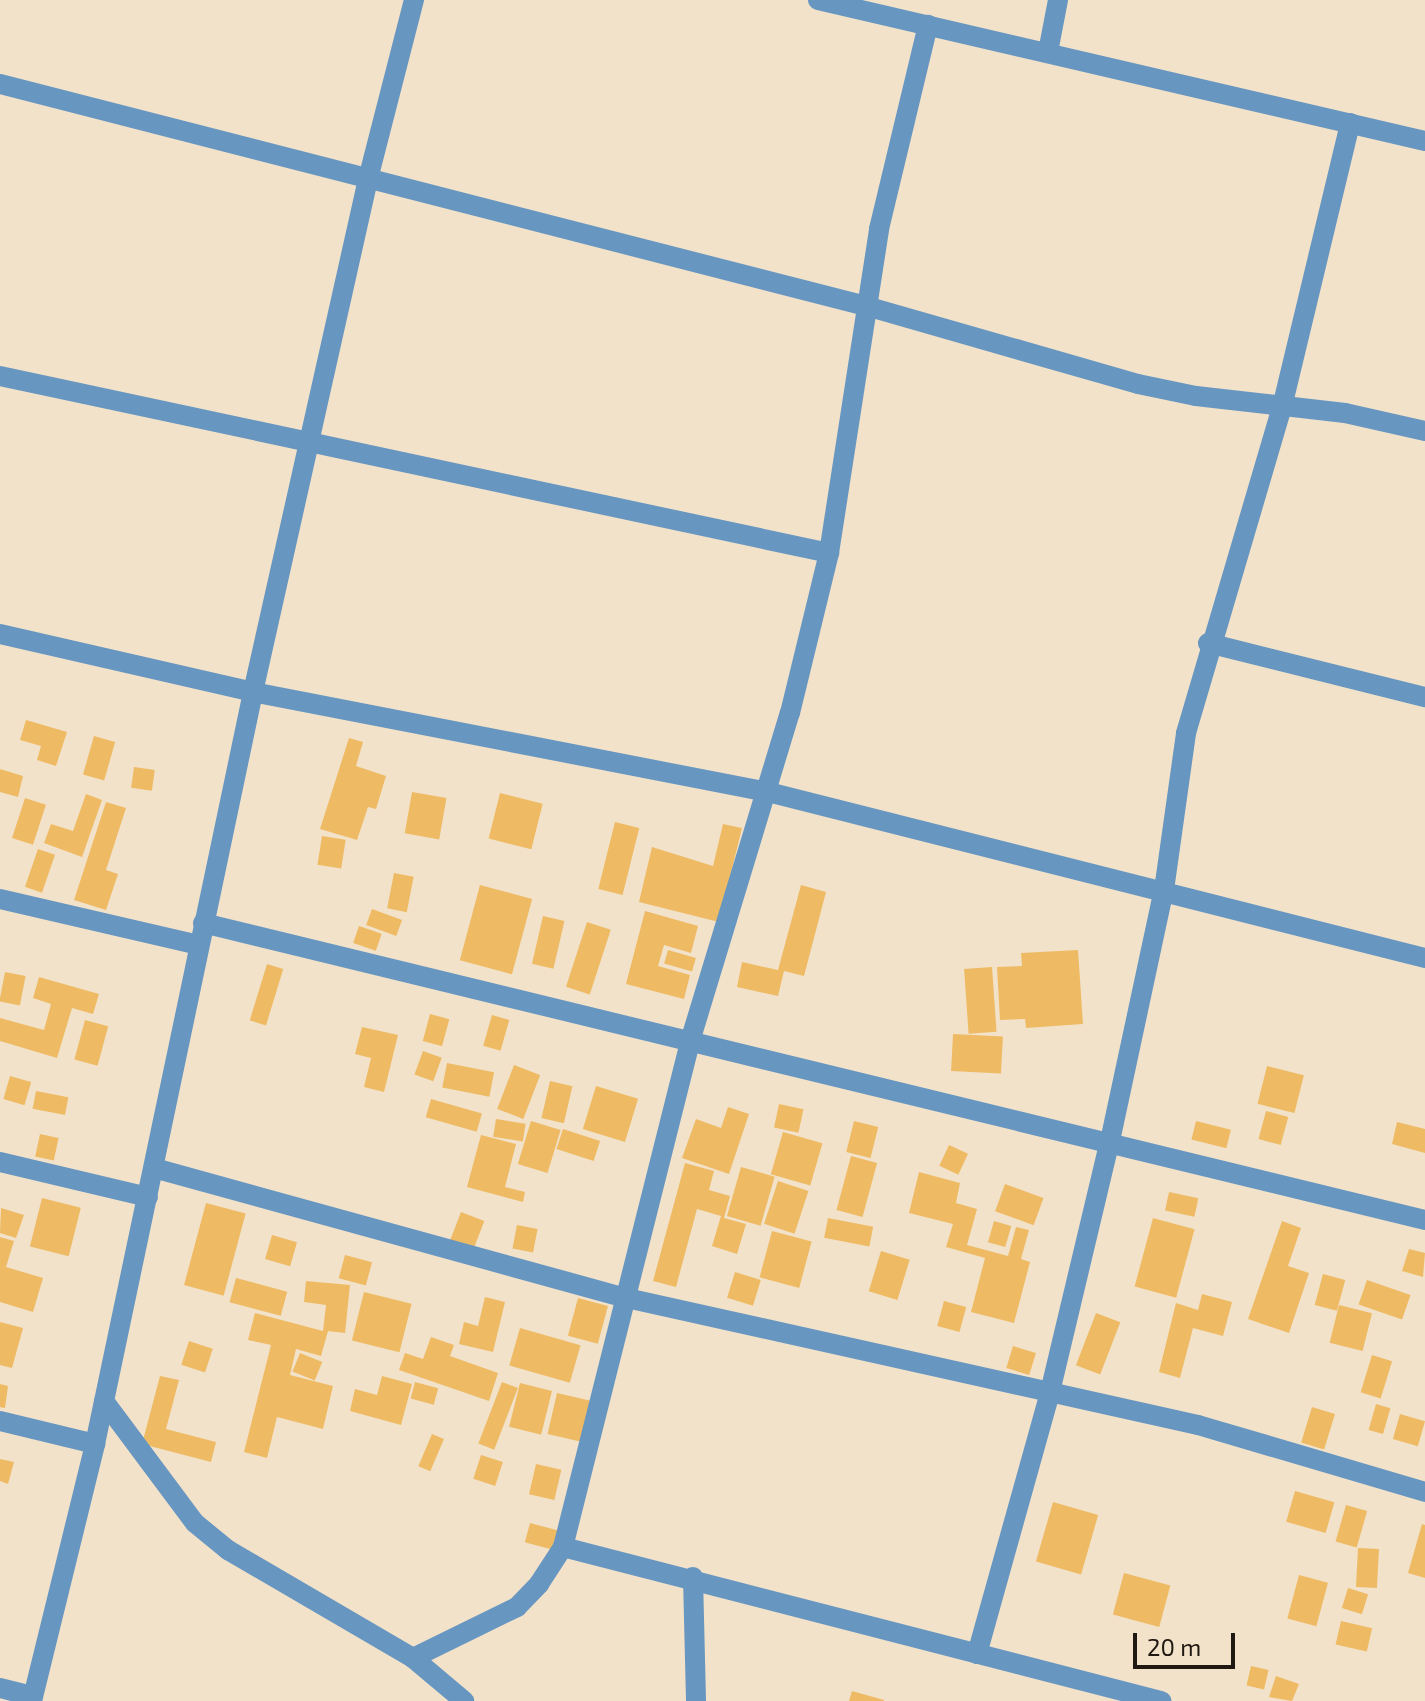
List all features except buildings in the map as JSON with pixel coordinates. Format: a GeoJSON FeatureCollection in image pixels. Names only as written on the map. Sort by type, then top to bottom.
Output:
{"type":"FeatureCollection","features":[{"type":"Feature","properties":{"kind":"street"},"geometry":{"type":"LineString","coordinates":[[0,1688],[32,1698],[95,1444],[253,692],[368,179],[414,0]]}},
{"type":"Feature","properties":{"kind":"street"},"geometry":{"type":"LineString","coordinates":[[818,0],[1425,141]]}},
{"type":"Feature","properties":{"kind":"street"},"geometry":{"type":"LineString","coordinates":[[1048,52],[1058,0]]}},
{"type":"Feature","properties":{"kind":"street"},"geometry":{"type":"LineString","coordinates":[[413,1658],[517,1607],[539,1584],[563,1547],[622,1297],[691,1038],[768,792],[829,553],[866,306],[928,25]]}},
{"type":"Feature","properties":{"kind":"street"},"geometry":{"type":"LineString","coordinates":[[0,84],[866,306],[1138,384],[1196,396],[1283,403],[1425,431]]}},
{"type":"Feature","properties":{"kind":"street"},"geometry":{"type":"LineString","coordinates":[[977,1654],[1050,1392],[1110,1141],[1164,890],[1186,733],[1208,643],[1283,403],[1350,123]]}},
{"type":"Feature","properties":{"kind":"street"},"geometry":{"type":"LineString","coordinates":[[0,376],[829,553]]}},
{"type":"Feature","properties":{"kind":"street"},"geometry":{"type":"LineString","coordinates":[[0,634],[253,692],[768,792],[1425,958]]}},
{"type":"Feature","properties":{"kind":"street"},"geometry":{"type":"LineString","coordinates":[[1208,643],[1425,697]]}},
{"type":"Feature","properties":{"kind":"street"},"geometry":{"type":"LineString","coordinates":[[0,899],[199,945]]}},
{"type":"Feature","properties":{"kind":"street"},"geometry":{"type":"LineString","coordinates":[[203,923],[691,1038],[1425,1220]]}},
{"type":"Feature","properties":{"kind":"street"},"geometry":{"type":"LineString","coordinates":[[0,1162],[148,1197]]}},
{"type":"Feature","properties":{"kind":"street"},"geometry":{"type":"LineString","coordinates":[[154,1168],[622,1297],[1198,1425],[1425,1492]]}},
{"type":"Feature","properties":{"kind":"street"},"geometry":{"type":"LineString","coordinates":[[104,1401],[155,1475],[206,1532],[413,1658],[464,1701]]}},
{"type":"Feature","properties":{"kind":"street"},"geometry":{"type":"LineString","coordinates":[[0,1421],[95,1444]]}},
{"type":"Feature","properties":{"kind":"street"},"geometry":{"type":"LineString","coordinates":[[563,1547],[693,1577],[1161,1701]]}},
{"type":"Feature","properties":{"kind":"street"},"geometry":{"type":"LineString","coordinates":[[693,1577],[696,1701]]}}]}
